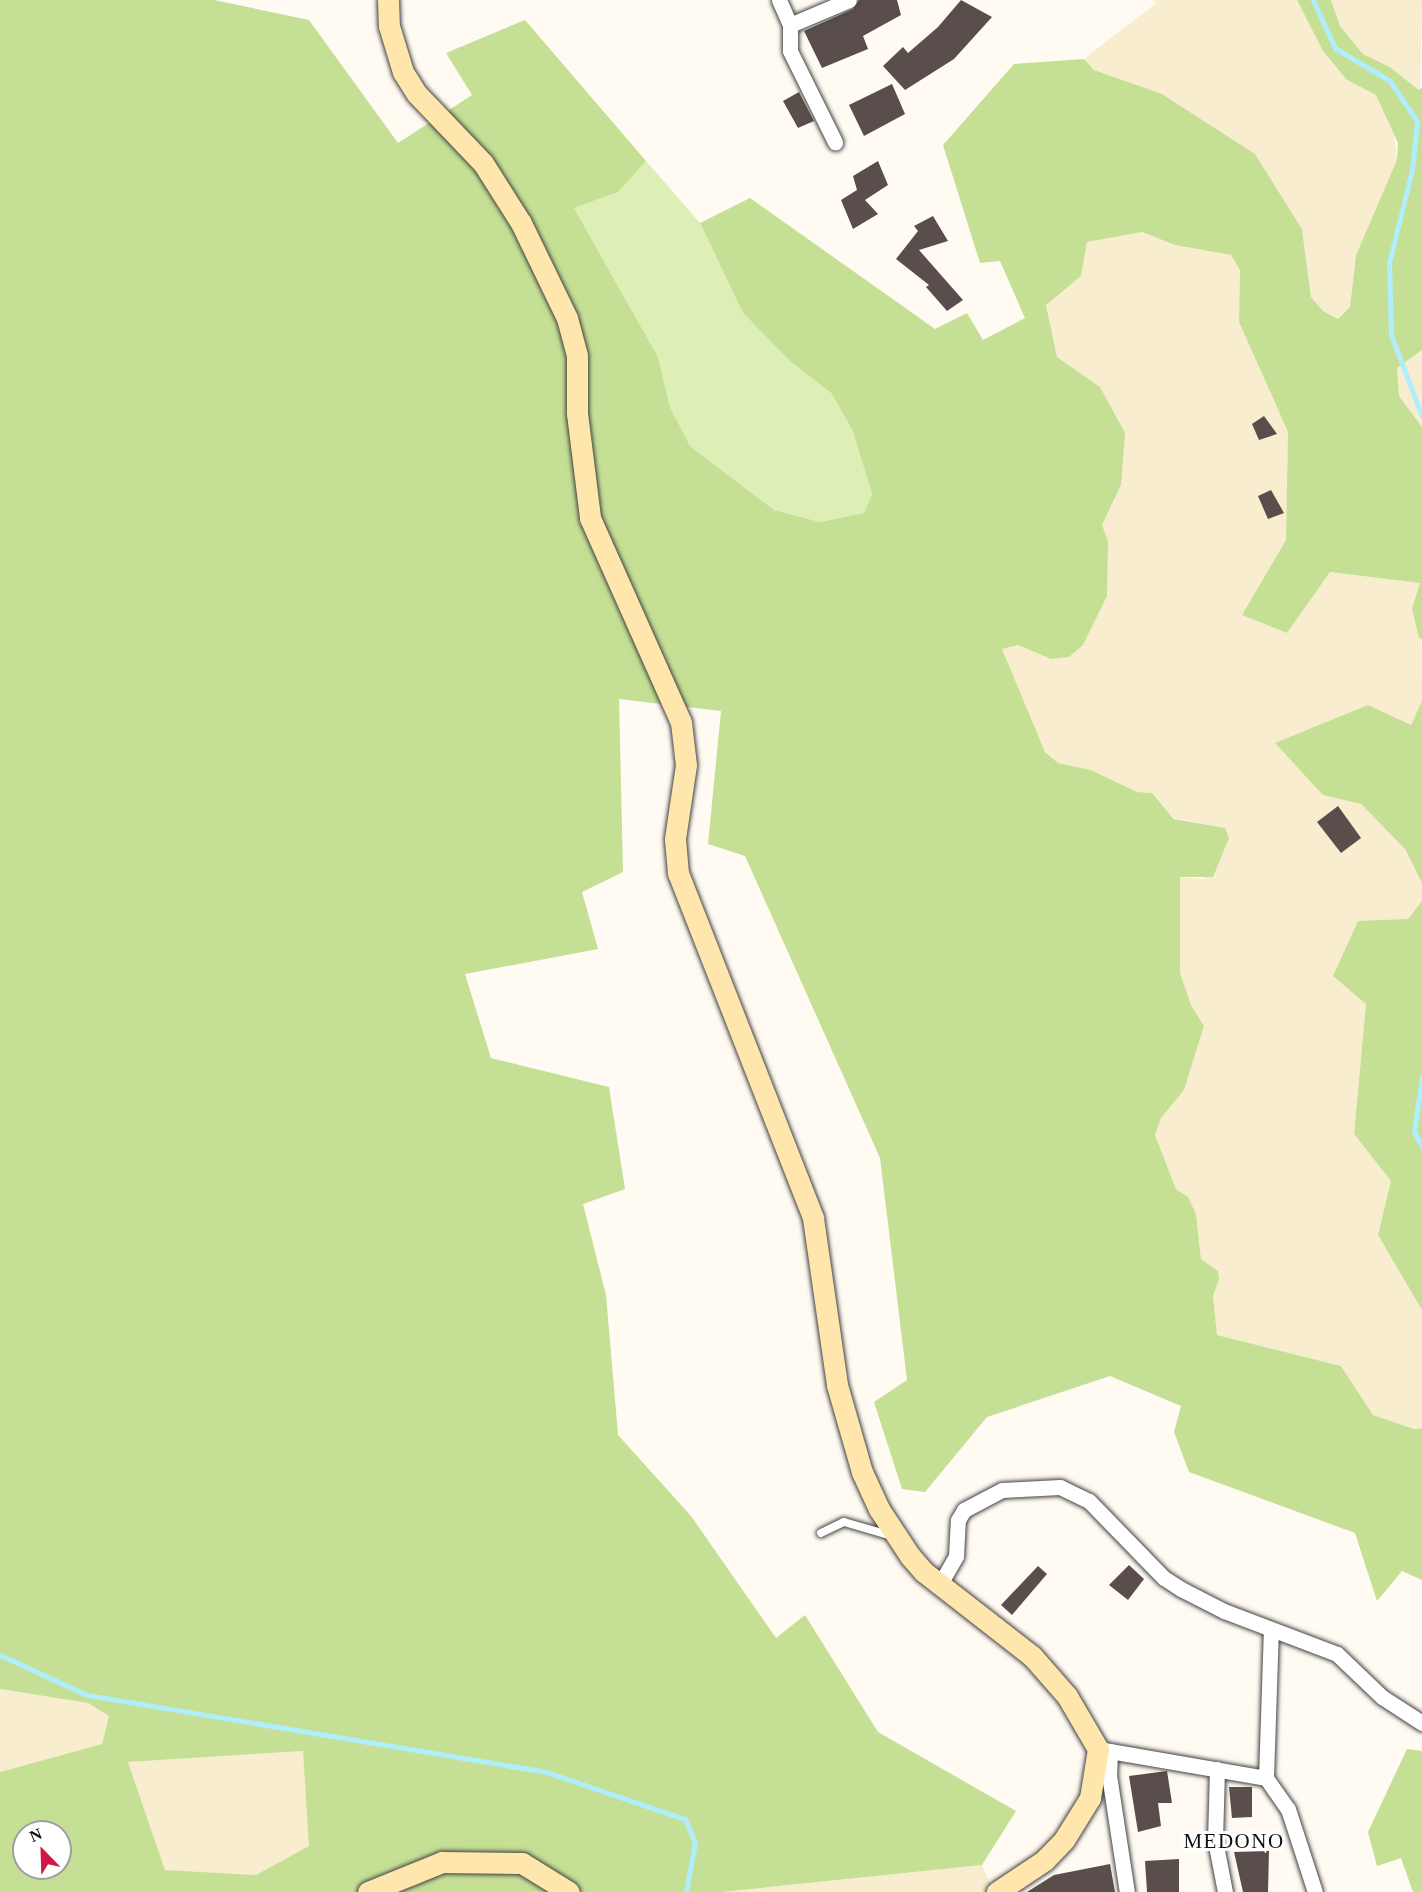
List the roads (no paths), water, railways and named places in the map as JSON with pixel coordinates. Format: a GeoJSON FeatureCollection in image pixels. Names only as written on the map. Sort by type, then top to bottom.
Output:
{"type":"FeatureCollection","features":[{"type":"Feature","properties":{"kind":"street"},"geometry":{"type":"LineString","coordinates":[[388,0],[389,26],[403,72],[417,94],[483,163],[521,223],[567,318],[577,356],[577,413],[590,518],[681,722],[686,765],[675,839],[678,873],[806,1196],[818,1242],[832,1359],[844,1414],[868,1488],[897,1537],[924,1572],[1032,1656],[1066,1696],[1104,1750],[1127,1892]]}},
{"type":"Feature","properties":{"kind":"street"},"geometry":{"type":"LineString","coordinates":[[779,0],[790,25],[790,51],[835,142]]}},
{"type":"Feature","properties":{"kind":"street"},"geometry":{"type":"LineString","coordinates":[[790,25],[849,0]]}},
{"type":"Feature","properties":{"kind":"street"},"geometry":{"type":"LineString","coordinates":[[940,1584],[956,1556],[958,1520],[964,1510],[1002,1490],[1021,1486],[1060,1487],[1089,1501],[1164,1578],[1181,1589],[1271,1630],[1336,1654],[1382,1697],[1422,1723]]}},
{"type":"Feature","properties":{"kind":"street"},"geometry":{"type":"LineString","coordinates":[[1271,1630],[1266,1778],[1288,1809],[1315,1892]]}},
{"type":"Feature","properties":{"kind":"street"},"geometry":{"type":"LineString","coordinates":[[1104,1750],[1266,1778]]}},
{"type":"Feature","properties":{"kind":"street"},"geometry":{"type":"LineString","coordinates":[[997,1892],[1045,1860],[1064,1840],[1090,1798],[1104,1750]]}},
{"type":"Feature","properties":{"kind":"street"},"geometry":{"type":"LineString","coordinates":[[1217,1769],[1215,1840],[1225,1892]]}},
{"type":"Feature","properties":{"kind":"street"},"geometry":{"type":"LineString","coordinates":[[368,1892],[442,1862],[522,1863],[569,1892]]}},
{"type":"Feature","properties":{"kind":"lane"},"geometry":{"type":"LineString","coordinates":[[821,1533],[838,1523],[851,1522],[897,1537]]}},
{"type":"Feature","properties":{"kind":"waterway"},"geometry":{"type":"LineString","coordinates":[[1313,0],[1335,48],[1390,81],[1417,121],[1412,170],[1389,263],[1391,335],[1422,416]]}},
{"type":"Feature","properties":{"kind":"waterway"},"geometry":{"type":"LineString","coordinates":[[1422,1077],[1414,1131],[1422,1147]]}},
{"type":"Feature","properties":{"kind":"waterway"},"geometry":{"type":"LineString","coordinates":[[0,1655],[87,1695],[546,1772],[685,1819],[695,1842],[686,1892]]}},
{"type":"Feature","properties":{"kind":"district","name":"MEDONO"},"geometry":{"type":"Point","coordinates":[1234,1841]}}]}
